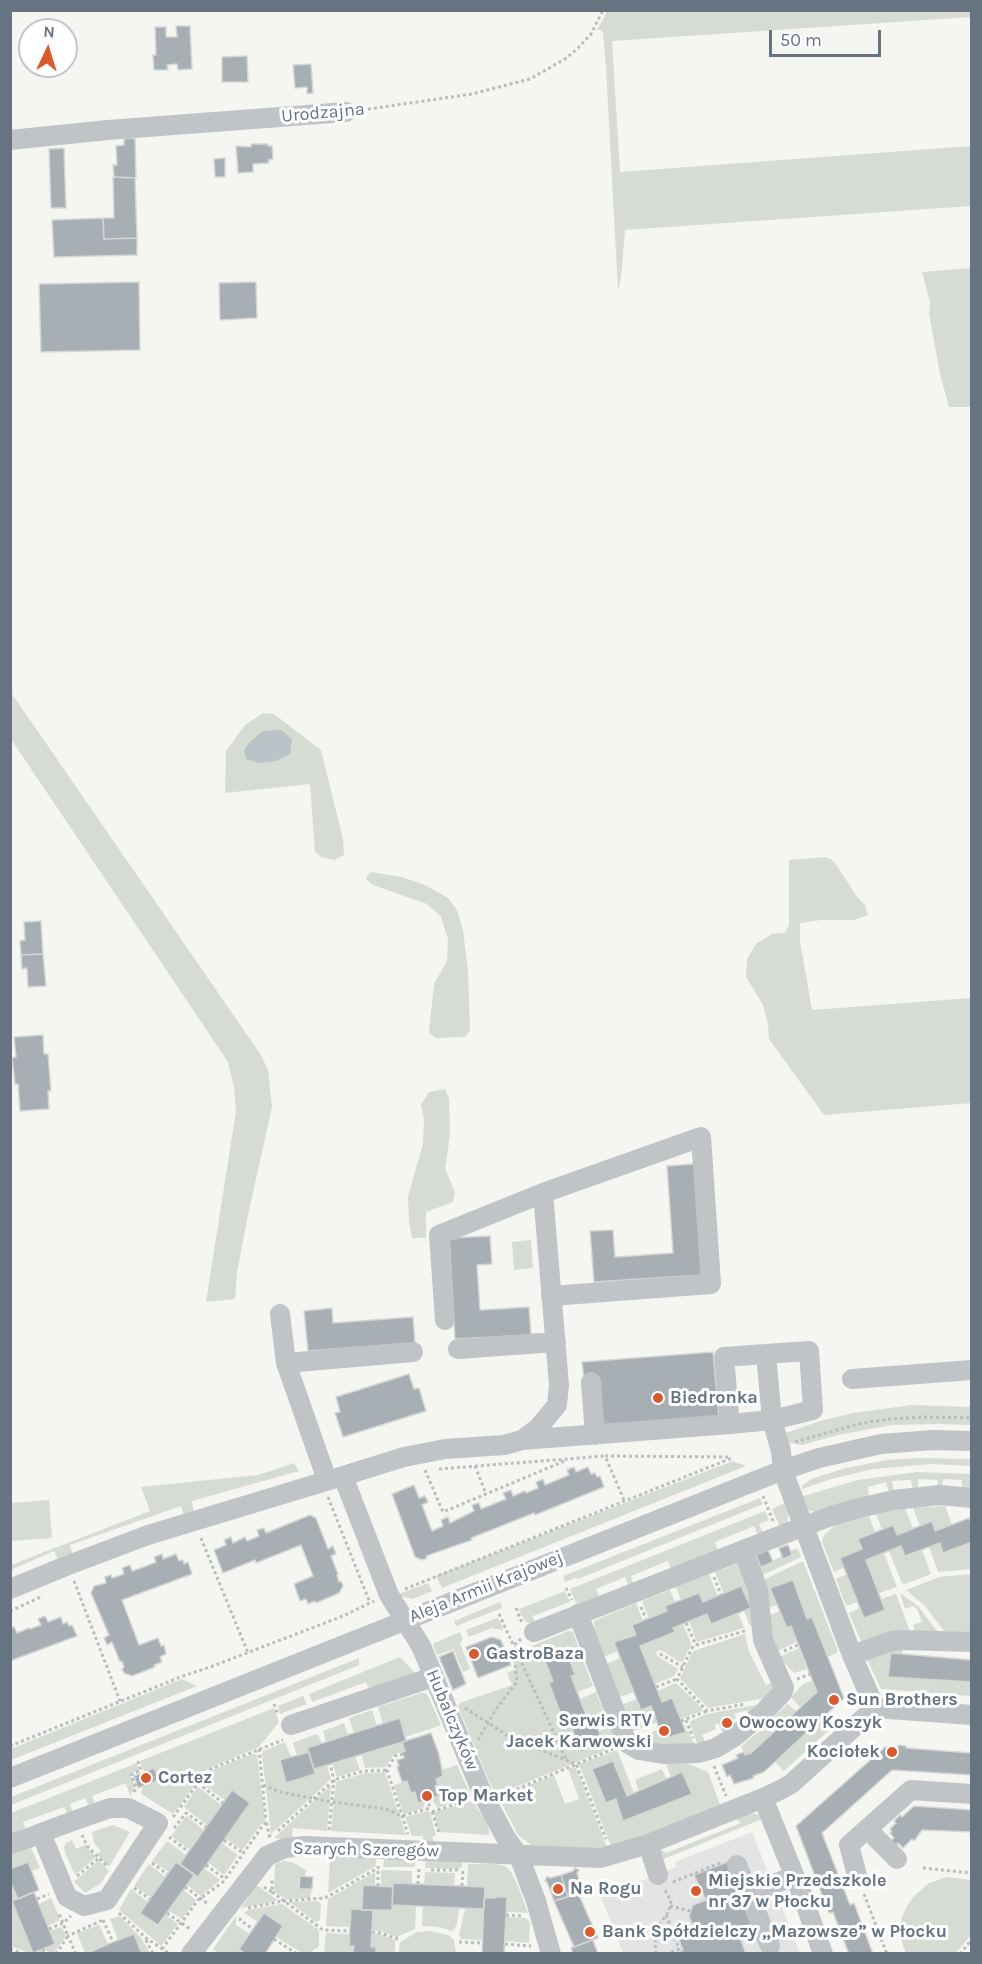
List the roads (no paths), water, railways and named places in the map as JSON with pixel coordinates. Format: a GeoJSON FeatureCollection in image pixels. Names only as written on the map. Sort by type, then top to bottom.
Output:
{"type":"FeatureCollection","features":[{"type":"Feature","properties":{"kind":"street","name":"Urodzajna"},"geometry":{"type":"LineString","coordinates":[[10,141],[108,130],[346,112]]}},
{"type":"Feature","properties":{"kind":"street"},"geometry":{"type":"LineString","coordinates":[[445,1320],[439,1235],[543,1193],[700,1137],[711,1284],[551,1296]]}},
{"type":"Feature","properties":{"kind":"street"},"geometry":{"type":"LineString","coordinates":[[522,1440],[538,1428],[557,1405],[559,1385],[543,1193]]}},
{"type":"Feature","properties":{"kind":"street","name":"Hubalczyków"},"geometry":{"type":"LineString","coordinates":[[280,1314],[286,1363],[337,1486],[389,1595],[421,1646],[483,1795],[506,1838],[519,1856],[536,1901],[551,1953]]}},
{"type":"Feature","properties":{"kind":"street"},"geometry":{"type":"LineString","coordinates":[[458,1349],[556,1342]]}},
{"type":"Feature","properties":{"kind":"street"},"geometry":{"type":"LineString","coordinates":[[10,1589],[148,1535],[337,1486],[404,1457],[445,1449],[504,1445],[522,1440],[595,1435],[730,1424],[772,1420],[813,1410],[809,1351],[724,1357],[730,1424]]}},
{"type":"Feature","properties":{"kind":"street"},"geometry":{"type":"LineString","coordinates":[[286,1363],[413,1352]]}},
{"type":"Feature","properties":{"kind":"street"},"geometry":{"type":"LineString","coordinates":[[766,1354],[772,1420],[783,1470],[852,1655],[876,1707],[972,1715]]}},
{"type":"Feature","properties":{"kind":"street"},"geometry":{"type":"LineString","coordinates":[[852,1379],[972,1370]]}},
{"type":"Feature","properties":{"kind":"street"},"geometry":{"type":"LineString","coordinates":[[591,1382],[595,1435]]}},
{"type":"Feature","properties":{"kind":"street","name":"Aleja Armii Krajowej"},"geometry":{"type":"LineString","coordinates":[[10,1778],[783,1470],[837,1453],[881,1444],[933,1440],[972,1442]]}},
{"type":"Feature","properties":{"kind":"street"},"geometry":{"type":"LineString","coordinates":[[530,1633],[852,1510],[894,1500],[940,1495],[972,1498]]}},
{"type":"Feature","properties":{"kind":"street"},"geometry":{"type":"LineString","coordinates":[[578,1614],[627,1743],[639,1750],[663,1754],[707,1751],[734,1737],[782,1694],[784,1684],[763,1640],[757,1584],[743,1550]]}},
{"type":"Feature","properties":{"kind":"street"},"geometry":{"type":"LineString","coordinates":[[852,1655],[892,1641],[972,1642]]}},
{"type":"Feature","properties":{"kind":"street"},"geometry":{"type":"LineString","coordinates":[[286,1728],[433,1677]]}},
{"type":"Feature","properties":{"kind":"street","name":"Szarych Szeregów"},"geometry":{"type":"LineString","coordinates":[[197,1946],[267,1856],[285,1848],[328,1847],[379,1859],[464,1862],[519,1856],[601,1858],[648,1844],[763,1798],[791,1784],[876,1707]]}},
{"type":"Feature","properties":{"kind":"street"},"geometry":{"type":"LineString","coordinates":[[858,1879],[849,1845],[911,1791],[972,1794]]}},
{"type":"Feature","properties":{"kind":"street"},"geometry":{"type":"LineString","coordinates":[[763,1798],[823,1953]]}},
{"type":"Feature","properties":{"kind":"street"},"geometry":{"type":"LineString","coordinates":[[10,1844],[110,1808],[128,1808],[156,1826],[121,1880],[113,1906],[84,1906],[67,1897],[41,1833]]}},
{"type":"Feature","properties":{"kind":"street"},"geometry":{"type":"LineString","coordinates":[[867,1829],[897,1859]]}},
{"type":"Feature","properties":{"kind":"street"},"geometry":{"type":"LineString","coordinates":[[648,1844],[658,1875]]}},
{"type":"Feature","properties":{"kind":"street"},"geometry":{"type":"LineString","coordinates":[[737,1865],[770,1946]]}},
{"type":"Feature","properties":{"kind":"street"},"geometry":{"type":"LineString","coordinates":[[749,1894],[794,1876]]}},
{"type":"Feature","properties":{"kind":"place","name":"Biedronka"},"geometry":{"type":"Point","coordinates":[658,1398]}},
{"type":"Feature","properties":{"kind":"place","name":"GastroBaza"},"geometry":{"type":"Point","coordinates":[474,1654]}},
{"type":"Feature","properties":{"kind":"place","name":"Sun Brothers"},"geometry":{"type":"Point","coordinates":[834,1700]}},
{"type":"Feature","properties":{"kind":"place","name":"Owocowy Koszyk"},"geometry":{"type":"Point","coordinates":[727,1723]}},
{"type":"Feature","properties":{"kind":"place","name":"Serwis RTV Jacek Karwowski"},"geometry":{"type":"Point","coordinates":[664,1731]}},
{"type":"Feature","properties":{"kind":"place","name":"Kociołek"},"geometry":{"type":"Point","coordinates":[892,1752]}},
{"type":"Feature","properties":{"kind":"place","name":"Cortez"},"geometry":{"type":"Point","coordinates":[146,1778]}},
{"type":"Feature","properties":{"kind":"place","name":"Top Market"},"geometry":{"type":"Point","coordinates":[427,1796]}},
{"type":"Feature","properties":{"kind":"place","name":"Na Rogu"},"geometry":{"type":"Point","coordinates":[558,1889]}},
{"type":"Feature","properties":{"kind":"place","name":"Miejskie Przedszkole nr 37 w Płocku"},"geometry":{"type":"Point","coordinates":[696,1891]}},
{"type":"Feature","properties":{"kind":"place","name":"Bank Spółdzielczy „Mazowsze” w Płocku"},"geometry":{"type":"Point","coordinates":[590,1932]}}]}
